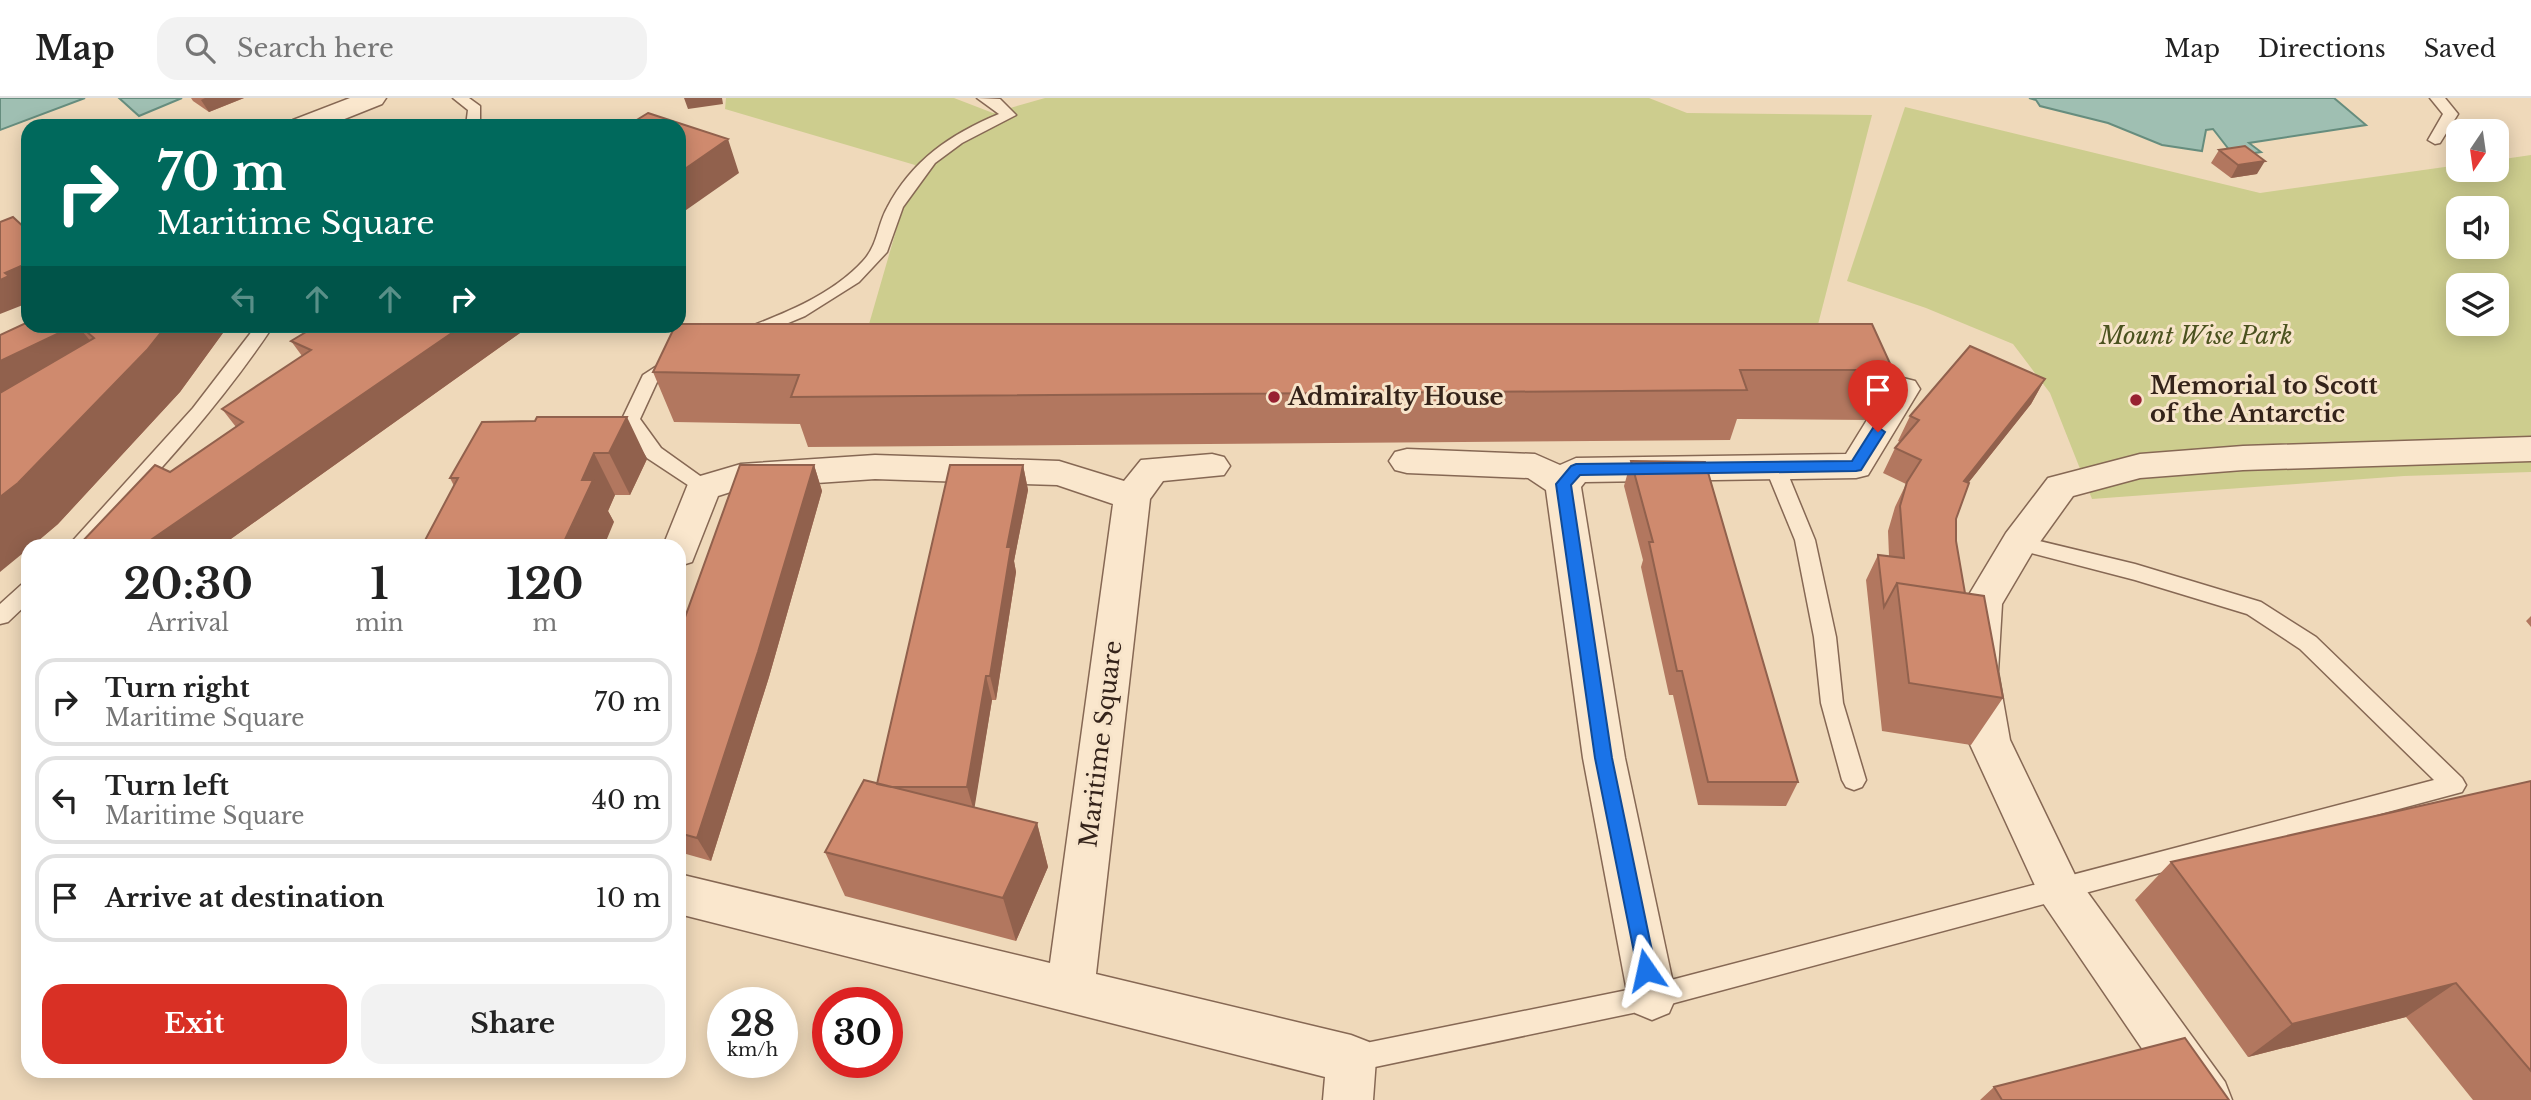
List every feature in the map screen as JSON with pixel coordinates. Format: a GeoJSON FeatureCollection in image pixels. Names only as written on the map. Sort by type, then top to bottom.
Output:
{"type":"FeatureCollection","features":[{"type":"Feature","properties":{"kind":"street"},"geometry":{"type":"LineString","coordinates":[[320,119],[373,98]]}},
{"type":"Feature","properties":{"kind":"street"},"geometry":{"type":"LineString","coordinates":[[1563,484],[1576,470],[1856,466],[1903,389]]}},
{"type":"Feature","properties":{"kind":"street"},"geometry":{"type":"LineString","coordinates":[[2207,1100],[2059,889],[1989,740],[1978,672],[1983,603],[2019,543],[2061,487],[2140,466],[2244,458],[2531,450]]}},
{"type":"Feature","properties":{"kind":"street"},"geometry":{"type":"LineString","coordinates":[[1407,461],[1535,466],[1563,484],[1604,758],[1652,997]]}},
{"type":"Feature","properties":{"kind":"street","name":"Maritime Square"},"geometry":{"type":"LineString","coordinates":[[1070,991],[1132,497],[1153,469],[1212,466]]}},
{"type":"Feature","properties":{"kind":"street"},"geometry":{"type":"LineString","coordinates":[[684,539],[703,488],[741,475],[862,468],[1024,470],[1059,473],[1132,497]]}},
{"type":"Feature","properties":{"kind":"street"},"geometry":{"type":"LineString","coordinates":[[686,896],[1070,991],[1349,1079]]}},
{"type":"Feature","properties":{"kind":"lane"},"geometry":{"type":"LineString","coordinates":[[460,98],[475,109],[474,119]]}},
{"type":"Feature","properties":{"kind":"lane"},"geometry":{"type":"LineString","coordinates":[[729,340],[836,293],[880,252],[895,207],[935,152],[962,134],[1009,115],[995,102],[984,98]]}},
{"type":"Feature","properties":{"kind":"lane"},"geometry":{"type":"LineString","coordinates":[[2435,140],[2451,114],[2437,98]]}},
{"type":"Feature","properties":{"kind":"lane"},"geometry":{"type":"LineString","coordinates":[[84,539],[222,385],[259,333]]}},
{"type":"Feature","properties":{"kind":"lane"},"geometry":{"type":"LineString","coordinates":[[693,353],[669,362],[649,379],[631,419],[654,453],[703,488]]}},
{"type":"Feature","properties":{"kind":"lane"},"geometry":{"type":"LineString","coordinates":[[1774,467],[1805,540],[1825,637],[1832,703],[1854,780]]}},
{"type":"Feature","properties":{"kind":"lane"},"geometry":{"type":"LineString","coordinates":[[1349,1079],[2454,785],[2308,643],[2254,608],[2135,572],[2019,543]]}},
{"type":"Feature","properties":{"kind":"lane"},"geometry":{"type":"LineString","coordinates":[[0,616],[21,597]]}},
{"type":"Feature","properties":{"kind":"green space"},"geometry":{"type":"Polygon","coordinates":[[[726,98],[954,98],[993,113],[1045,98],[1649,98],[1687,113],[1872,115],[1807,367],[863,345],[915,165],[725,109],[726,98]]]}},
{"type":"Feature","properties":{"kind":"green space","name":"Mount Wise Park"},"geometry":{"type":"Polygon","coordinates":[[[1905,107],[2260,193],[2446,167],[2446,182],[2510,182],[2510,158],[2531,155],[2531,472],[2404,476],[2092,499],[2050,393],[2013,344],[1926,308],[1847,281],[1905,107]]]}},
{"type":"Feature","properties":{"kind":"shaded area"},"geometry":{"type":"Polygon","coordinates":[[[0,98],[85,98],[29,119],[21,119],[21,122],[0,130],[0,98]]]}},
{"type":"Feature","properties":{"kind":"shaded area"},"geometry":{"type":"Polygon","coordinates":[[[119,98],[182,98],[139,116],[119,98]]]}},
{"type":"Feature","properties":{"kind":"shaded area"},"geometry":{"type":"Polygon","coordinates":[[[2029,98],[2334,98],[2366,125],[2249,143],[2261,152],[2234,156],[2213,129],[2206,130],[2202,151],[2162,145],[2108,123],[2040,106],[2036,100],[2029,98]]]}},
{"type":"Feature","properties":{"kind":"building"},"geometry":{"type":"Polygon","coordinates":[[[648,113],[666,119],[638,119],[648,113]]]}},
{"type":"Feature","properties":{"kind":"building"},"geometry":{"type":"Polygon","coordinates":[[[686,125],[728,139],[686,168],[686,125]]]}},
{"type":"Feature","properties":{"kind":"building"},"geometry":{"type":"Polygon","coordinates":[[[2245,146],[2265,161],[2238,165],[2219,150],[2245,146]]]}},
{"type":"Feature","properties":{"kind":"building"},"geometry":{"type":"Polygon","coordinates":[[[13,217],[21,224],[21,266],[5,273],[9,276],[0,280],[0,222],[13,217]]]}},
{"type":"Feature","properties":{"kind":"building"},"geometry":{"type":"Polygon","coordinates":[[[686,324],[1872,324],[1893,370],[1740,370],[1747,390],[791,397],[799,375],[653,372],[672,333],[686,333],[686,324]]]}},
{"type":"Feature","properties":{"kind":"building"},"geometry":{"type":"Polygon","coordinates":[[[21,325],[21,333],[59,333],[0,361],[0,335],[21,325]]]}},
{"type":"Feature","properties":{"kind":"building"},"geometry":{"type":"Polygon","coordinates":[[[88,333],[160,333],[18,483],[0,497],[0,393],[94,338],[88,333]]]}},
{"type":"Feature","properties":{"kind":"building"},"geometry":{"type":"Polygon","coordinates":[[[304,333],[452,333],[152,539],[85,539],[155,465],[170,472],[243,422],[222,409],[311,350],[291,341],[304,333]]]}},
{"type":"Feature","properties":{"kind":"building"},"geometry":{"type":"Polygon","coordinates":[[[1970,346],[2045,379],[1964,481],[1969,483],[1956,519],[1956,541],[1965,593],[1897,583],[1884,607],[1878,555],[1904,558],[1900,506],[1907,482],[1921,460],[1895,448],[1919,420],[1910,416],[1970,346]]]}},
{"type":"Feature","properties":{"kind":"building"},"geometry":{"type":"Polygon","coordinates":[[[537,417],[627,417],[609,453],[594,453],[582,480],[593,480],[565,539],[426,539],[458,478],[450,478],[482,422],[535,421],[537,417]]]}},
{"type":"Feature","properties":{"kind":"building"},"geometry":{"type":"Polygon","coordinates":[[[1631,461],[1705,462],[1798,782],[1708,782],[1682,671],[1677,671],[1649,542],[1653,542],[1631,461]]]}},
{"type":"Feature","properties":{"kind":"building"},"geometry":{"type":"Polygon","coordinates":[[[740,465],[814,465],[758,652],[697,838],[686,835],[686,615],[740,465]]]}},
{"type":"Feature","properties":{"kind":"building"},"geometry":{"type":"Polygon","coordinates":[[[950,465],[1023,465],[1007,547],[1011,547],[990,676],[986,676],[967,787],[891,787],[877,784],[950,465]]]}},
{"type":"Feature","properties":{"kind":"building"},"geometry":{"type":"Polygon","coordinates":[[[1897,583],[1984,596],[2003,698],[1909,683],[1897,583]]]}},
{"type":"Feature","properties":{"kind":"building"},"geometry":{"type":"Polygon","coordinates":[[[864,780],[1037,823],[1003,898],[825,852],[864,780]]]}},
{"type":"Feature","properties":{"kind":"building"},"geometry":{"type":"Polygon","coordinates":[[[2531,781],[2531,1071],[2456,983],[2292,1024],[2171,862],[2531,781]]]}},
{"type":"Feature","properties":{"kind":"building"},"geometry":{"type":"Polygon","coordinates":[[[2185,1038],[2229,1100],[2002,1100],[1994,1087],[2185,1038]]]}},
{"type":"Feature","properties":{"kind":"place","name":"Admiralty House"},"geometry":{"type":"Point","coordinates":[1274,397]}},
{"type":"Feature","properties":{"kind":"place","name":"Memorial to Scott of the Antarctic"},"geometry":{"type":"Point","coordinates":[2136,400]}},
{"type":"Feature","properties":{"kind":"route"},"geometry":{"type":"LineString","coordinates":[[1646,970],[1604,758],[1563,484],[1576,470],[1856,466],[1878,432]]}}]}
